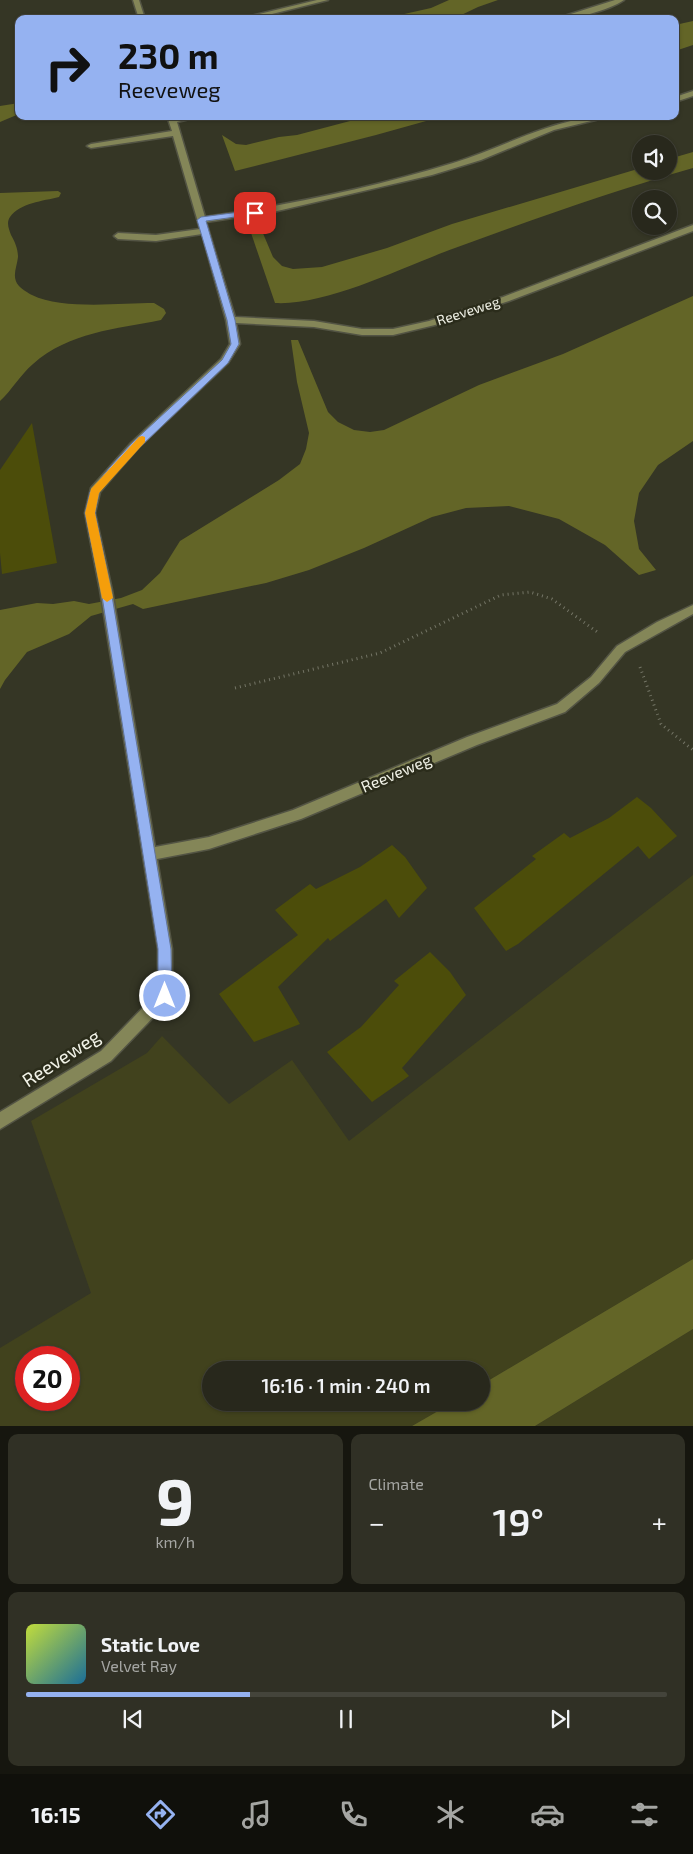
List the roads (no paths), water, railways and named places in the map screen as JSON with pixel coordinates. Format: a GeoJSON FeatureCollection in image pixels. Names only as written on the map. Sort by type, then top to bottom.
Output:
{"type":"FeatureCollection","features":[{"type":"Feature","properties":{"kind":"lane"},"geometry":{"type":"LineString","coordinates":[[136,0],[141,15]]}},
{"type":"Feature","properties":{"kind":"lane"},"geometry":{"type":"LineString","coordinates":[[259,15],[325,0]]}},
{"type":"Feature","properties":{"kind":"lane"},"geometry":{"type":"LineString","coordinates":[[575,15],[621,0]]}},
{"type":"Feature","properties":{"kind":"lane"},"geometry":{"type":"LineString","coordinates":[[679,99],[693,94]]}},
{"type":"Feature","properties":{"kind":"lane","name":"Reeveweg"},"geometry":{"type":"LineString","coordinates":[[0,1121],[106,1056],[165,996],[165,949],[111,619],[90,513],[95,492],[135,445],[225,361],[235,344],[231,320],[172,120]]}},
{"type":"Feature","properties":{"kind":"lane"},"geometry":{"type":"LineString","coordinates":[[201,220],[273,210],[429,173],[478,158],[552,128],[581,120]]}},
{"type":"Feature","properties":{"kind":"lane"},"geometry":{"type":"LineString","coordinates":[[91,146],[176,133]]}},
{"type":"Feature","properties":{"kind":"lane","name":"Reeveweg"},"geometry":{"type":"LineString","coordinates":[[231,320],[314,324],[362,332],[393,332],[432,323],[506,299],[693,228]]}},
{"type":"Feature","properties":{"kind":"lane"},"geometry":{"type":"LineString","coordinates":[[118,236],[156,238],[205,231]]}},
{"type":"Feature","properties":{"kind":"lane","name":"Reeveweg"},"geometry":{"type":"LineString","coordinates":[[149,854],[209,843],[296,815],[472,741],[561,708],[595,680],[621,650],[661,625],[693,610]]}}]}
